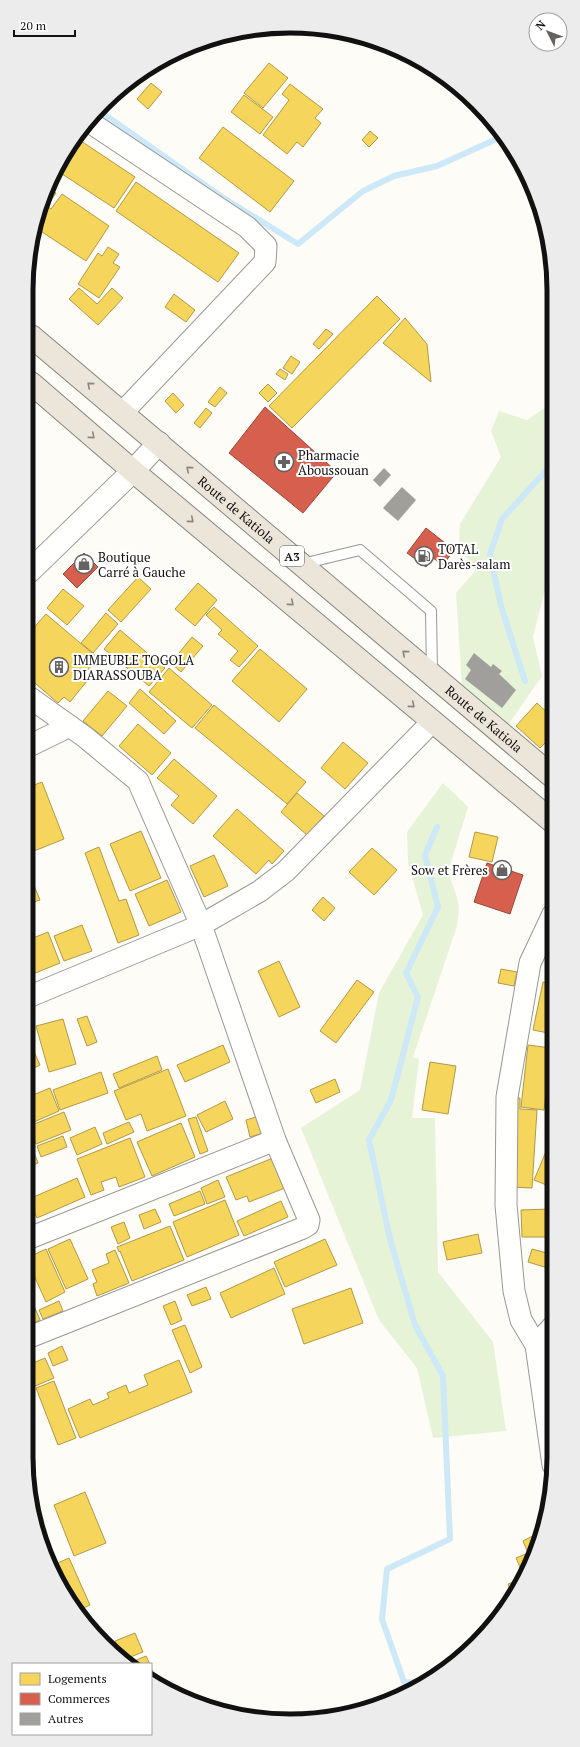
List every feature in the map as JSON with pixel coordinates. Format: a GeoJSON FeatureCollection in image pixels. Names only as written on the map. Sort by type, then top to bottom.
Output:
{"type":"FeatureCollection","features":[{"type":"Feature","properties":{"kind":"highway","name":"Route de Katiola"},"geometry":{"type":"LineString","coordinates":[[33,338],[160,443],[547,772]]}},
{"type":"Feature","properties":{"kind":"highway"},"geometry":{"type":"LineString","coordinates":[[33,386],[547,817]]}},
{"type":"Feature","properties":{"kind":"street"},"geometry":{"type":"LineString","coordinates":[[94,125],[247,227],[266,246],[265,262],[123,412]]}},
{"type":"Feature","properties":{"kind":"street"},"geometry":{"type":"LineString","coordinates":[[33,568],[160,443]]}},
{"type":"Feature","properties":{"kind":"street"},"geometry":{"type":"LineString","coordinates":[[33,700],[119,764],[138,782],[201,925],[275,1140],[309,1220],[308,1225],[33,1335]]}},
{"type":"Feature","properties":{"kind":"street"},"geometry":{"type":"LineString","coordinates":[[33,995],[201,925],[260,891],[286,871],[432,722]]}},
{"type":"Feature","properties":{"kind":"street"},"geometry":{"type":"LineString","coordinates":[[33,744],[70,726]]}},
{"type":"Feature","properties":{"kind":"street"},"geometry":{"type":"LineString","coordinates":[[547,927],[530,963],[507,1097],[506,1205],[514,1291],[522,1320],[536,1345],[547,1423]]}},
{"type":"Feature","properties":{"kind":"street"},"geometry":{"type":"LineString","coordinates":[[33,1237],[275,1140]]}},
{"type":"Feature","properties":{"kind":"street"},"geometry":{"type":"LineString","coordinates":[[536,1345],[547,1333]]}},
{"type":"Feature","properties":{"kind":"lane"},"geometry":{"type":"LineString","coordinates":[[301,564],[360,550],[432,611],[432,675]]}},
{"type":"Feature","properties":{"kind":"green space"},"geometry":{"type":"Polygon","coordinates":[[[547,406],[547,582],[533,637],[542,676],[508,725],[462,686],[456,593],[476,570],[459,547],[460,524],[501,457],[491,431],[499,411],[527,420],[547,406]]]}},
{"type":"Feature","properties":{"kind":"green space"},"geometry":{"type":"Polygon","coordinates":[[[443,783],[468,807],[448,872],[457,897],[459,908],[457,926],[413,1057],[419,1059],[412,1118],[435,1118],[438,1272],[493,1342],[506,1431],[433,1438],[417,1368],[379,1320],[301,1128],[360,1090],[379,993],[423,915],[408,862],[407,832],[443,783]]]}},
{"type":"Feature","properties":{"kind":"building: Logements"},"geometry":{"type":"Polygon","coordinates":[[[269,63],[288,78],[263,108],[244,93],[269,63]]]}},
{"type":"Feature","properties":{"kind":"building: Logements"},"geometry":{"type":"Polygon","coordinates":[[[151,83],[162,92],[148,109],[137,99],[151,83]]]}},
{"type":"Feature","properties":{"kind":"building: Logements"},"geometry":{"type":"Polygon","coordinates":[[[290,84],[323,109],[315,118],[321,123],[303,147],[297,142],[287,154],[263,135],[289,100],[282,94],[290,84]]]}},
{"type":"Feature","properties":{"kind":"building: Logements"},"geometry":{"type":"Polygon","coordinates":[[[244,95],[273,117],[260,134],[231,112],[244,95]]]}},
{"type":"Feature","properties":{"kind":"building: Logements"},"geometry":{"type":"Polygon","coordinates":[[[223,127],[294,181],[270,212],[199,158],[223,127]]]}},
{"type":"Feature","properties":{"kind":"building: Logements"},"geometry":{"type":"Polygon","coordinates":[[[370,131],[378,138],[369,147],[362,140],[370,131]]]}},
{"type":"Feature","properties":{"kind":"building: Logements"},"geometry":{"type":"Polygon","coordinates":[[[81,141],[135,177],[114,208],[61,173],[67,161],[81,141]]]}},
{"type":"Feature","properties":{"kind":"building: Logements"},"geometry":{"type":"Polygon","coordinates":[[[136,182],[239,253],[218,282],[116,211],[136,182]]]}},
{"type":"Feature","properties":{"kind":"building: Logements"},"geometry":{"type":"Polygon","coordinates":[[[53,191],[56,193],[48,205],[53,191]]]}},
{"type":"Feature","properties":{"kind":"building: Logements"},"geometry":{"type":"Polygon","coordinates":[[[62,194],[109,226],[86,261],[40,231],[47,206],[51,209],[62,194]]]}},
{"type":"Feature","properties":{"kind":"building: Logements"},"geometry":{"type":"Polygon","coordinates":[[[108,247],[119,254],[113,263],[120,267],[99,298],[78,284],[98,253],[102,256],[108,247]]]}},
{"type":"Feature","properties":{"kind":"building: Logements"},"geometry":{"type":"Polygon","coordinates":[[[79,288],[97,304],[112,288],[123,298],[98,325],[69,299],[79,288]]]}},
{"type":"Feature","properties":{"kind":"building: Logements"},"geometry":{"type":"Polygon","coordinates":[[[174,294],[195,310],[186,322],[165,307],[174,294]]]}},
{"type":"Feature","properties":{"kind":"building: Logements"},"geometry":{"type":"Polygon","coordinates":[[[377,296],[400,319],[292,428],[269,406],[377,296]]]}},
{"type":"Feature","properties":{"kind":"building: Logements"},"geometry":{"type":"Polygon","coordinates":[[[405,318],[427,344],[431,382],[383,343],[405,318]]]}},
{"type":"Feature","properties":{"kind":"building: Logements"},"geometry":{"type":"Polygon","coordinates":[[[326,329],[333,334],[319,349],[313,344],[326,329]]]}},
{"type":"Feature","properties":{"kind":"building: Logements"},"geometry":{"type":"Polygon","coordinates":[[[291,356],[300,362],[292,374],[283,368],[291,356]]]}},
{"type":"Feature","properties":{"kind":"building: Logements"},"geometry":{"type":"Polygon","coordinates":[[[280,369],[288,374],[285,380],[276,374],[280,369]]]}},
{"type":"Feature","properties":{"kind":"building: Logements"},"geometry":{"type":"Polygon","coordinates":[[[268,384],[277,393],[268,402],[259,393],[268,384]]]}},
{"type":"Feature","properties":{"kind":"building: Logements"},"geometry":{"type":"Polygon","coordinates":[[[220,387],[227,393],[215,407],[208,402],[220,387]]]}},
{"type":"Feature","properties":{"kind":"building: Logements"},"geometry":{"type":"Polygon","coordinates":[[[173,393],[184,405],[176,413],[165,401],[173,393]]]}},
{"type":"Feature","properties":{"kind":"building: Logements"},"geometry":{"type":"Polygon","coordinates":[[[206,408],[212,413],[200,428],[194,423],[206,408]]]}},
{"type":"Feature","properties":{"kind":"building: Logements"},"geometry":{"type":"Polygon","coordinates":[[[138,577],[151,589],[121,622],[108,610],[138,577]]]}},
{"type":"Feature","properties":{"kind":"building: Logements"},"geometry":{"type":"Polygon","coordinates":[[[198,583],[217,600],[195,626],[175,609],[198,583]]]}},
{"type":"Feature","properties":{"kind":"building: Logements"},"geometry":{"type":"Polygon","coordinates":[[[63,589],[84,606],[67,625],[47,608],[63,589]]]}},
{"type":"Feature","properties":{"kind":"building: Logements"},"geometry":{"type":"Polygon","coordinates":[[[214,607],[258,646],[239,667],[230,660],[238,651],[218,634],[222,630],[206,615],[214,607]]]}},
{"type":"Feature","properties":{"kind":"building: Logements"},"geometry":{"type":"Polygon","coordinates":[[[106,613],[118,624],[93,653],[81,643],[106,613]]]}},
{"type":"Feature","properties":{"kind":"building: Logements","name":"IMMEUBLE TOGOLA DIARASSOUBA"},"geometry":{"type":"Polygon","coordinates":[[[46,614],[98,658],[82,677],[87,681],[70,702],[64,697],[58,703],[33,681],[33,629],[46,614]]]}},
{"type":"Feature","properties":{"kind":"building: Logements"},"geometry":{"type":"Polygon","coordinates":[[[120,630],[165,668],[149,686],[104,649],[120,630]]]}},
{"type":"Feature","properties":{"kind":"building: Logements"},"geometry":{"type":"Polygon","coordinates":[[[192,637],[203,646],[181,672],[171,663],[192,637]]]}},
{"type":"Feature","properties":{"kind":"building: Logements"},"geometry":{"type":"Polygon","coordinates":[[[260,649],[307,689],[279,722],[232,681],[260,649]]]}},
{"type":"Feature","properties":{"kind":"building: Logements"},"geometry":{"type":"Polygon","coordinates":[[[169,668],[212,705],[192,728],[149,692],[169,668]]]}},
{"type":"Feature","properties":{"kind":"building: Logements"},"geometry":{"type":"Polygon","coordinates":[[[140,689],[176,721],[164,734],[129,703],[140,689]]]}},
{"type":"Feature","properties":{"kind":"building: Logements"},"geometry":{"type":"Polygon","coordinates":[[[108,691],[127,706],[102,736],[83,721],[108,691]]]}},
{"type":"Feature","properties":{"kind":"building: Logements"},"geometry":{"type":"Polygon","coordinates":[[[537,703],[547,712],[547,741],[540,748],[516,726],[537,703]]]}},
{"type":"Feature","properties":{"kind":"building: Logements"},"geometry":{"type":"Polygon","coordinates":[[[214,705],[306,782],[287,804],[195,728],[214,705]]]}},
{"type":"Feature","properties":{"kind":"building: Logements"},"geometry":{"type":"Polygon","coordinates":[[[138,724],[171,753],[152,775],[119,746],[138,724]]]}},
{"type":"Feature","properties":{"kind":"building: Logements"},"geometry":{"type":"Polygon","coordinates":[[[343,742],[368,763],[345,789],[321,768],[343,742]]]}},
{"type":"Feature","properties":{"kind":"building: Logements"},"geometry":{"type":"Polygon","coordinates":[[[174,759],[217,796],[193,824],[171,805],[179,796],[157,778],[174,759]]]}},
{"type":"Feature","properties":{"kind":"building: Logements"},"geometry":{"type":"Polygon","coordinates":[[[42,782],[64,839],[33,851],[33,785],[42,782]]]}},
{"type":"Feature","properties":{"kind":"building: Logements"},"geometry":{"type":"Polygon","coordinates":[[[297,793],[324,816],[308,836],[281,812],[297,793]]]}},
{"type":"Feature","properties":{"kind":"building: Logements"},"geometry":{"type":"Polygon","coordinates":[[[237,809],[284,851],[272,864],[269,860],[256,874],[213,836],[237,809]]]}},
{"type":"Feature","properties":{"kind":"building: Logements"},"geometry":{"type":"Polygon","coordinates":[[[141,831],[161,878],[130,891],[110,844],[141,831]]]}},
{"type":"Feature","properties":{"kind":"building: Logements"},"geometry":{"type":"Polygon","coordinates":[[[475,832],[498,837],[492,862],[469,857],[475,832]]]}},
{"type":"Feature","properties":{"kind":"building: Logements"},"geometry":{"type":"Polygon","coordinates":[[[99,847],[119,901],[126,899],[139,935],[118,943],[85,853],[99,847]]]}},
{"type":"Feature","properties":{"kind":"building: Logements"},"geometry":{"type":"Polygon","coordinates":[[[372,848],[397,870],[374,895],[349,872],[372,848]]]}},
{"type":"Feature","properties":{"kind":"building: Logements"},"geometry":{"type":"Polygon","coordinates":[[[214,855],[228,886],[204,897],[190,866],[214,855]]]}},
{"type":"Feature","properties":{"kind":"building: Logements"},"geometry":{"type":"Polygon","coordinates":[[[167,880],[181,912],[149,926],[135,894],[167,880]]]}},
{"type":"Feature","properties":{"kind":"building: Logements"},"geometry":{"type":"Polygon","coordinates":[[[33,883],[40,900],[33,902],[33,883]]]}},
{"type":"Feature","properties":{"kind":"building: Logements"},"geometry":{"type":"Polygon","coordinates":[[[323,897],[335,908],[324,921],[312,910],[323,897]]]}},
{"type":"Feature","properties":{"kind":"building: Logements"},"geometry":{"type":"Polygon","coordinates":[[[82,925],[92,951],[64,961],[54,936],[82,925]]]}},
{"type":"Feature","properties":{"kind":"building: Logements"},"geometry":{"type":"Polygon","coordinates":[[[48,932],[60,963],[33,974],[33,938],[48,932]]]}},
{"type":"Feature","properties":{"kind":"building: Logements"},"geometry":{"type":"Polygon","coordinates":[[[279,961],[300,1007],[279,1017],[258,971],[279,961]]]}},
{"type":"Feature","properties":{"kind":"building: Logements"},"geometry":{"type":"Polygon","coordinates":[[[501,969],[517,972],[514,986],[498,983],[501,969]]]}},
{"type":"Feature","properties":{"kind":"building: Logements"},"geometry":{"type":"Polygon","coordinates":[[[357,980],[374,992],[336,1043],[320,1031],[357,980]]]}},
{"type":"Feature","properties":{"kind":"building: Logements"},"geometry":{"type":"Polygon","coordinates":[[[543,982],[547,983],[547,1033],[533,1030],[543,982]]]}},
{"type":"Feature","properties":{"kind":"building: Logements"},"geometry":{"type":"Polygon","coordinates":[[[87,1016],[97,1042],[87,1046],[77,1019],[87,1016]]]}},
{"type":"Feature","properties":{"kind":"building: Logements"},"geometry":{"type":"Polygon","coordinates":[[[63,1019],[76,1064],[49,1072],[36,1026],[63,1019]]]}},
{"type":"Feature","properties":{"kind":"building: Logements"},"geometry":{"type":"Polygon","coordinates":[[[223,1045],[230,1062],[185,1082],[177,1065],[223,1045]]]}},
{"type":"Feature","properties":{"kind":"building: Logements"},"geometry":{"type":"Polygon","coordinates":[[[528,1045],[547,1047],[547,1083],[544,1110],[521,1107],[528,1045]]]}},
{"type":"Feature","properties":{"kind":"building: Logements"},"geometry":{"type":"Polygon","coordinates":[[[33,1049],[40,1065],[33,1068],[33,1049]]]}},
{"type":"Feature","properties":{"kind":"building: Logements"},"geometry":{"type":"Polygon","coordinates":[[[157,1056],[162,1070],[119,1088],[113,1074],[157,1056]]]}},
{"type":"Feature","properties":{"kind":"building: Logements"},"geometry":{"type":"Polygon","coordinates":[[[430,1062],[456,1066],[448,1114],[422,1110],[430,1062]]]}},
{"type":"Feature","properties":{"kind":"building: Logements"},"geometry":{"type":"Polygon","coordinates":[[[168,1069],[186,1116],[147,1131],[141,1114],[126,1120],[114,1091],[168,1069]]]}},
{"type":"Feature","properties":{"kind":"building: Logements"},"geometry":{"type":"Polygon","coordinates":[[[101,1072],[108,1093],[60,1110],[53,1090],[101,1072]]]}},
{"type":"Feature","properties":{"kind":"building: Logements"},"geometry":{"type":"Polygon","coordinates":[[[335,1079],[340,1092],[316,1103],[310,1090],[335,1079]]]}},
{"type":"Feature","properties":{"kind":"building: Logements"},"geometry":{"type":"Polygon","coordinates":[[[50,1088],[59,1111],[33,1122],[33,1095],[50,1088]]]}},
{"type":"Feature","properties":{"kind":"building: Logements"},"geometry":{"type":"Polygon","coordinates":[[[516,1098],[520,1098],[520,1109],[537,1110],[532,1188],[511,1187],[516,1098]]]}},
{"type":"Feature","properties":{"kind":"building: Logements"},"geometry":{"type":"Polygon","coordinates":[[[225,1101],[233,1119],[206,1132],[197,1115],[225,1101]]]}},
{"type":"Feature","properties":{"kind":"building: Logements"},"geometry":{"type":"Polygon","coordinates":[[[64,1112],[71,1130],[36,1144],[33,1138],[33,1125],[64,1112]]]}},
{"type":"Feature","properties":{"kind":"building: Logements"},"geometry":{"type":"Polygon","coordinates":[[[262,1115],[267,1132],[250,1137],[246,1120],[262,1115]]]}},
{"type":"Feature","properties":{"kind":"building: Logements"},"geometry":{"type":"Polygon","coordinates":[[[196,1117],[208,1151],[200,1154],[188,1119],[196,1117]]]}},
{"type":"Feature","properties":{"kind":"building: Logements"},"geometry":{"type":"Polygon","coordinates":[[[129,1122],[134,1132],[107,1144],[103,1133],[129,1122]]]}},
{"type":"Feature","properties":{"kind":"building: Logements"},"geometry":{"type":"Polygon","coordinates":[[[181,1123],[195,1157],[152,1176],[137,1142],[181,1123]]]}},
{"type":"Feature","properties":{"kind":"building: Logements"},"geometry":{"type":"Polygon","coordinates":[[[95,1127],[102,1144],[77,1155],[70,1138],[95,1127]]]}},
{"type":"Feature","properties":{"kind":"building: Logements"},"geometry":{"type":"Polygon","coordinates":[[[63,1136],[67,1147],[41,1157],[37,1146],[63,1136]]]}},
{"type":"Feature","properties":{"kind":"building: Logements"},"geometry":{"type":"Polygon","coordinates":[[[130,1138],[145,1177],[119,1187],[116,1177],[101,1182],[104,1190],[91,1195],[77,1159],[130,1138]]]}},
{"type":"Feature","properties":{"kind":"building: Logements"},"geometry":{"type":"Polygon","coordinates":[[[33,1149],[38,1163],[33,1165],[33,1149]]]}},
{"type":"Feature","properties":{"kind":"building: Logements"},"geometry":{"type":"Polygon","coordinates":[[[547,1149],[547,1185],[534,1180],[547,1149]]]}},
{"type":"Feature","properties":{"kind":"building: Logements"},"geometry":{"type":"Polygon","coordinates":[[[273,1158],[285,1188],[249,1202],[247,1196],[236,1200],[226,1177],[273,1158]]]}},
{"type":"Feature","properties":{"kind":"building: Logements"},"geometry":{"type":"Polygon","coordinates":[[[77,1178],[85,1197],[37,1218],[33,1208],[33,1197],[77,1178]]]}},
{"type":"Feature","properties":{"kind":"building: Logements"},"geometry":{"type":"Polygon","coordinates":[[[218,1180],[225,1197],[207,1204],[201,1188],[218,1180]]]}},
{"type":"Feature","properties":{"kind":"building: Logements"},"geometry":{"type":"Polygon","coordinates":[[[200,1191],[205,1204],[174,1216],[169,1204],[200,1191]]]}},
{"type":"Feature","properties":{"kind":"building: Logements"},"geometry":{"type":"Polygon","coordinates":[[[225,1200],[239,1235],[187,1257],[173,1222],[225,1200]]]}},
{"type":"Feature","properties":{"kind":"building: Logements"},"geometry":{"type":"Polygon","coordinates":[[[281,1201],[288,1217],[244,1236],[237,1221],[281,1201]]]}},
{"type":"Feature","properties":{"kind":"building: Logements"},"geometry":{"type":"Polygon","coordinates":[[[155,1209],[161,1222],[144,1229],[139,1215],[155,1209]]]}},
{"type":"Feature","properties":{"kind":"building: Logements"},"geometry":{"type":"Polygon","coordinates":[[[547,1209],[547,1237],[522,1237],[521,1210],[547,1209]]]}},
{"type":"Feature","properties":{"kind":"building: Logements"},"geometry":{"type":"Polygon","coordinates":[[[124,1222],[130,1238],[118,1244],[111,1227],[124,1222]]]}},
{"type":"Feature","properties":{"kind":"building: Logements"},"geometry":{"type":"Polygon","coordinates":[[[170,1226],[184,1260],[132,1281],[117,1247],[170,1226]]]}},
{"type":"Feature","properties":{"kind":"building: Logements"},"geometry":{"type":"Polygon","coordinates":[[[478,1234],[482,1253],[447,1260],[443,1242],[478,1234]]]}},
{"type":"Feature","properties":{"kind":"building: Logements"},"geometry":{"type":"Polygon","coordinates":[[[70,1239],[88,1279],[66,1289],[48,1249],[70,1239]]]}},
{"type":"Feature","properties":{"kind":"building: Logements"},"geometry":{"type":"Polygon","coordinates":[[[325,1239],[337,1265],[285,1287],[274,1262],[325,1239]]]}},
{"type":"Feature","properties":{"kind":"building: Logements"},"geometry":{"type":"Polygon","coordinates":[[[46,1249],[65,1292],[46,1302],[33,1273],[33,1255],[46,1249]]]}},
{"type":"Feature","properties":{"kind":"building: Logements"},"geometry":{"type":"Polygon","coordinates":[[[532,1249],[547,1253],[547,1268],[528,1262],[532,1249]]]}},
{"type":"Feature","properties":{"kind":"building: Logements"},"geometry":{"type":"Polygon","coordinates":[[[115,1250],[129,1283],[97,1296],[93,1284],[97,1282],[92,1270],[109,1263],[106,1254],[115,1250]]]}},
{"type":"Feature","properties":{"kind":"building: Logements"},"geometry":{"type":"Polygon","coordinates":[[[274,1268],[285,1294],[231,1318],[220,1293],[274,1268]]]}},
{"type":"Feature","properties":{"kind":"building: Logements"},"geometry":{"type":"Polygon","coordinates":[[[206,1287],[211,1299],[192,1306],[187,1295],[206,1287]]]}},
{"type":"Feature","properties":{"kind":"building: Logements"},"geometry":{"type":"Polygon","coordinates":[[[351,1288],[363,1323],[304,1344],[292,1309],[351,1288]]]}},
{"type":"Feature","properties":{"kind":"building: Logements"},"geometry":{"type":"Polygon","coordinates":[[[59,1301],[63,1311],[43,1319],[39,1310],[59,1301]]]}},
{"type":"Feature","properties":{"kind":"building: Logements"},"geometry":{"type":"Polygon","coordinates":[[[175,1301],[182,1320],[171,1325],[163,1306],[175,1301]]]}},
{"type":"Feature","properties":{"kind":"building: Logements"},"geometry":{"type":"Polygon","coordinates":[[[33,1303],[40,1320],[33,1323],[33,1303]]]}},
{"type":"Feature","properties":{"kind":"building: Logements"},"geometry":{"type":"Polygon","coordinates":[[[185,1325],[202,1367],[190,1373],[172,1330],[185,1325]]]}},
{"type":"Feature","properties":{"kind":"building: Logements"},"geometry":{"type":"Polygon","coordinates":[[[62,1346],[68,1360],[53,1366],[48,1353],[62,1346]]]}},
{"type":"Feature","properties":{"kind":"building: Logements"},"geometry":{"type":"Polygon","coordinates":[[[45,1358],[54,1378],[33,1387],[33,1363],[45,1358]]]}},
{"type":"Feature","properties":{"kind":"building: Logements"},"geometry":{"type":"Polygon","coordinates":[[[179,1360],[192,1392],[80,1438],[68,1409],[90,1399],[93,1405],[109,1398],[107,1393],[126,1385],[129,1393],[148,1385],[144,1375],[179,1360]]]}},
{"type":"Feature","properties":{"kind":"building: Logements"},"geometry":{"type":"Polygon","coordinates":[[[54,1381],[76,1438],[58,1445],[36,1388],[54,1381]]]}},
{"type":"Feature","properties":{"kind":"building: Logements"},"geometry":{"type":"Polygon","coordinates":[[[85,1492],[106,1543],[74,1556],[54,1505],[85,1492]]]}},
{"type":"Feature","properties":{"kind":"building: Logements"},"geometry":{"type":"Polygon","coordinates":[[[535,1535],[528,1553],[523,1541],[535,1535]]]}},
{"type":"Feature","properties":{"kind":"building: Logements"},"geometry":{"type":"Polygon","coordinates":[[[528,1553],[521,1569],[516,1558],[528,1553]]]}},
{"type":"Feature","properties":{"kind":"building: Logements"},"geometry":{"type":"Polygon","coordinates":[[[69,1558],[90,1605],[82,1608],[67,1586],[57,1563],[69,1558]]]}},
{"type":"Feature","properties":{"kind":"building: Logements"},"geometry":{"type":"Polygon","coordinates":[[[515,1581],[510,1590],[508,1584],[515,1581]]]}},
{"type":"Feature","properties":{"kind":"building: Logements"},"geometry":{"type":"Polygon","coordinates":[[[135,1633],[143,1652],[130,1657],[118,1647],[115,1641],[135,1633]]]}},
{"type":"Feature","properties":{"kind":"building: Logements"},"geometry":{"type":"Polygon","coordinates":[[[146,1656],[150,1663],[137,1663],[134,1661],[146,1656]]]}},
{"type":"Feature","properties":{"kind":"building: Commerces"},"geometry":{"type":"Polygon","coordinates":[[[265,407],[337,472],[303,513],[229,453],[265,407]]]}},
{"type":"Feature","properties":{"kind":"building: Commerces"},"geometry":{"type":"Polygon","coordinates":[[[426,528],[454,550],[443,565],[433,558],[426,567],[407,553],[426,528]]]}},
{"type":"Feature","properties":{"kind":"building: Commerces"},"geometry":{"type":"Polygon","coordinates":[[[84,553],[98,567],[77,588],[63,574],[84,553]]]}},
{"type":"Feature","properties":{"kind":"building: Commerces"},"geometry":{"type":"Polygon","coordinates":[[[487,863],[523,875],[510,914],[474,902],[487,863]]]}},
{"type":"Feature","properties":{"kind":"building: Autres"},"geometry":{"type":"Polygon","coordinates":[[[384,468],[391,475],[380,487],[373,480],[384,468]]]}},
{"type":"Feature","properties":{"kind":"building: Autres"},"geometry":{"type":"Polygon","coordinates":[[[402,487],[416,500],[398,521],[383,508],[402,487]]]}},
{"type":"Feature","properties":{"kind":"building: Autres"},"geometry":{"type":"Polygon","coordinates":[[[474,653],[491,667],[493,664],[502,671],[499,674],[516,690],[502,708],[465,679],[471,670],[466,665],[474,653]]]}},
{"type":"Feature","properties":{"kind":"waterway"},"geometry":{"type":"LineString","coordinates":[[103,114],[222,197],[298,244],[363,191],[394,176],[437,166],[498,139]]}},
{"type":"Feature","properties":{"kind":"waterway"},"geometry":{"type":"LineString","coordinates":[[525,681],[501,606],[490,554],[502,519],[547,470]]}},
{"type":"Feature","properties":{"kind":"waterway"},"geometry":{"type":"LineString","coordinates":[[413,1682],[404,1682],[382,1619],[387,1569],[450,1539],[443,1376],[415,1325],[390,1239],[369,1140],[391,1100],[418,997],[406,973],[438,907],[425,855],[437,827]]}},
{"type":"Feature","properties":{"kind":"place","name":"Pharmacie Aboussouan"},"geometry":{"type":"Point","coordinates":[284,462]}},
{"type":"Feature","properties":{"kind":"place","name":"TOTAL Darès-salam"},"geometry":{"type":"Point","coordinates":[424,556]}},
{"type":"Feature","properties":{"kind":"place","name":"Boutique Carré à Gauche"},"geometry":{"type":"Point","coordinates":[84,564]}},
{"type":"Feature","properties":{"kind":"place","name":"IMMEUBLE TOGOLA DIARASSOUBA"},"geometry":{"type":"Point","coordinates":[59,667]}},
{"type":"Feature","properties":{"kind":"place","name":"Sow et Frères"},"geometry":{"type":"Point","coordinates":[502,870]}}]}
